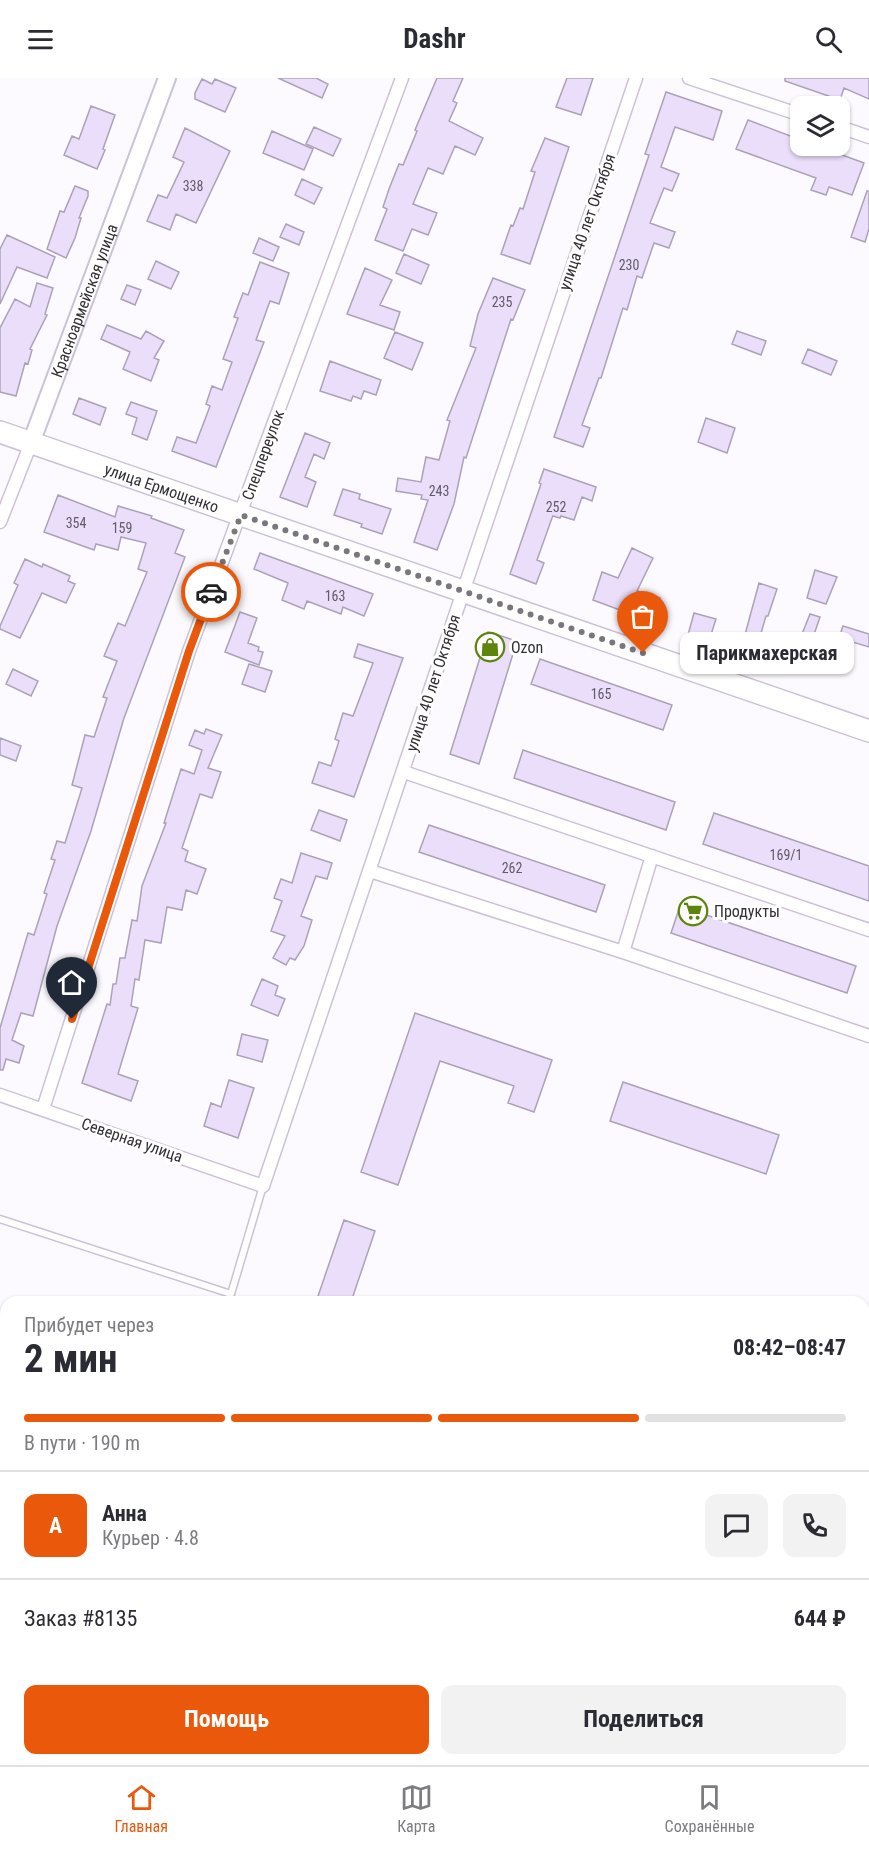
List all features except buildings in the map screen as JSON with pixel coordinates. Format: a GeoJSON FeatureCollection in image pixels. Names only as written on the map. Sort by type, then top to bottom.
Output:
{"type":"FeatureCollection","features":[{"type":"Feature","properties":{"kind":"highway","name":"улица Ермощенко"},"geometry":{"type":"LineString","coordinates":[[0,432],[869,731]]}},
{"type":"Feature","properties":{"kind":"street","name":"Красноармейская улица"},"geometry":{"type":"LineString","coordinates":[[0,522],[167,78]]}},
{"type":"Feature","properties":{"kind":"street","name":"Спецпереулок"},"geometry":{"type":"LineString","coordinates":[[43,1109],[189,651],[402,78]]}},
{"type":"Feature","properties":{"kind":"street","name":"улица 40 лет Октября"},"geometry":{"type":"LineString","coordinates":[[263,1186],[636,78]]}},
{"type":"Feature","properties":{"kind":"street"},"geometry":{"type":"LineString","coordinates":[[689,78],[790,111]]}},
{"type":"Feature","properties":{"kind":"street"},"geometry":{"type":"LineString","coordinates":[[850,131],[869,137]]}},
{"type":"Feature","properties":{"kind":"street"},"geometry":{"type":"LineString","coordinates":[[404,772],[869,930]]}},
{"type":"Feature","properties":{"kind":"street"},"geometry":{"type":"LineString","coordinates":[[623,952],[652,856]]}},
{"type":"Feature","properties":{"kind":"street"},"geometry":{"type":"LineString","coordinates":[[370,871],[623,952],[869,1035]]}},
{"type":"Feature","properties":{"kind":"street","name":"Северная улица"},"geometry":{"type":"LineString","coordinates":[[0,1095],[263,1186]]}},
{"type":"Feature","properties":{"kind":"lane"},"geometry":{"type":"LineString","coordinates":[[0,1219],[231,1294],[263,1186]]}},
{"type":"Feature","properties":{"kind":"way so far"},"geometry":{"type":"LineString","coordinates":[[211,592],[241,515],[643,653]]}},
{"type":"Feature","properties":{"kind":"place","name":"Ozon"},"geometry":{"type":"Point","coordinates":[490,647]}},
{"type":"Feature","properties":{"kind":"place","name":"Парикмахерская"},"geometry":{"type":"Point","coordinates":[643,653]}},
{"type":"Feature","properties":{"kind":"place","name":"Продукты"},"geometry":{"type":"Point","coordinates":[693,911]}},
{"type":"Feature","properties":{"kind":"route"},"geometry":{"type":"LineString","coordinates":[[72,1019],[189,651],[211,592]]}}]}
